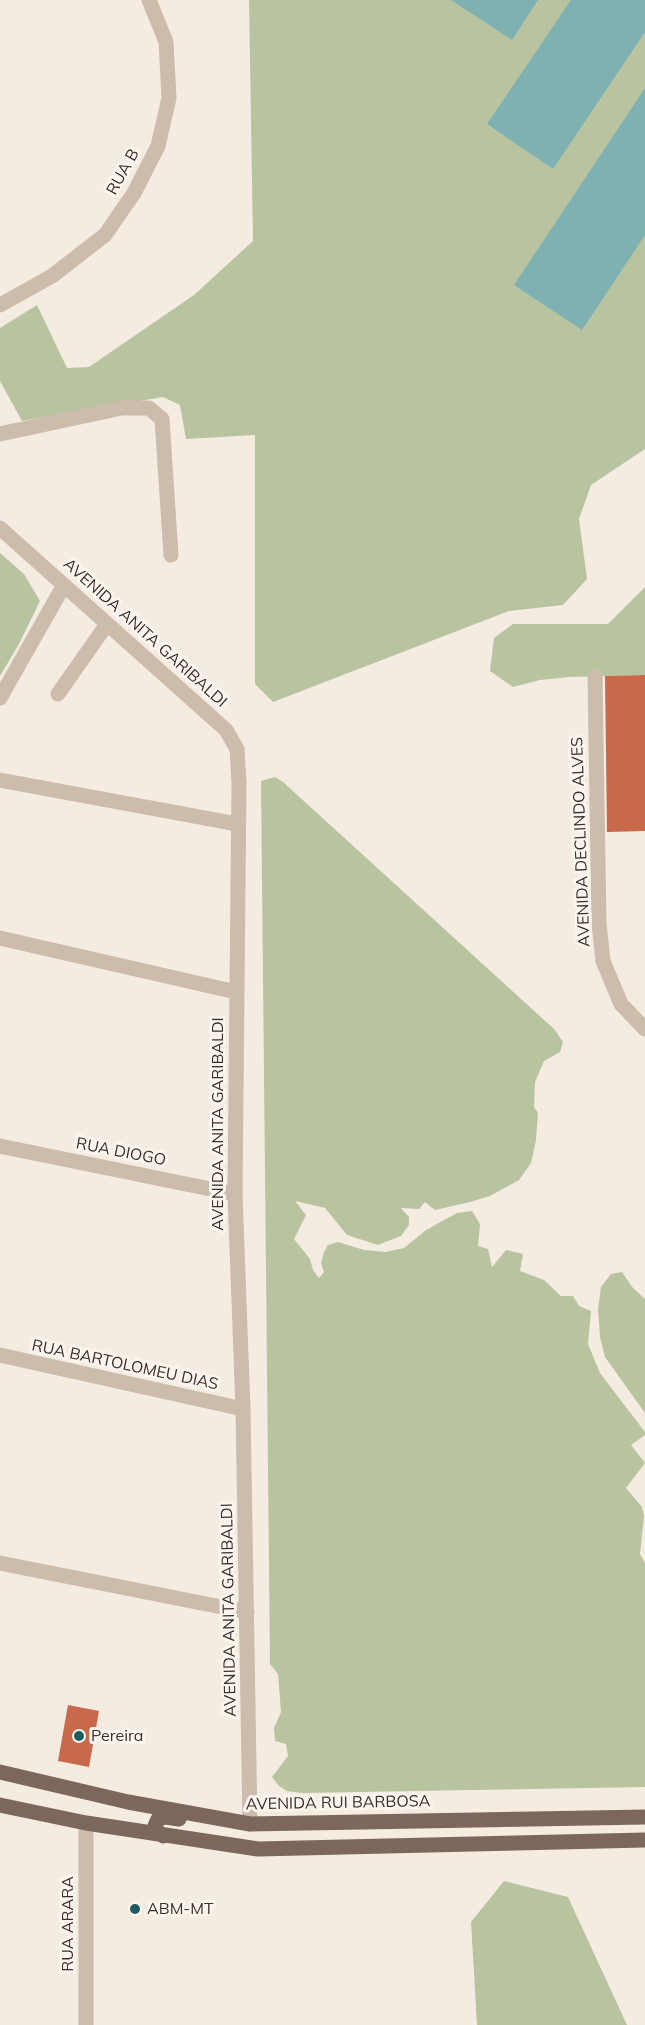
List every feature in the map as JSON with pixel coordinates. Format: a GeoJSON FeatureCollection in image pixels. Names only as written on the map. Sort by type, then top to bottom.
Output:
{"type":"FeatureCollection","features":[{"type":"Feature","properties":{"kind":"main road","name":"AVENIDA RUI BARBOSA"},"geometry":{"type":"LineString","coordinates":[[0,1772],[128,1802],[250,1824],[645,1817]]}},
{"type":"Feature","properties":{"kind":"main road"},"geometry":{"type":"LineString","coordinates":[[28,1811],[126,1826],[134,1822],[137,1812],[128,1802]]}},
{"type":"Feature","properties":{"kind":"main road"},"geometry":{"type":"LineString","coordinates":[[0,1805],[86,1823],[258,1849],[645,1840]]}},
{"type":"Feature","properties":{"kind":"main road"},"geometry":{"type":"LineString","coordinates":[[163,1836],[155,1826],[156,1821],[160,1818],[208,1823],[230,1821]]}},
{"type":"Feature","properties":{"kind":"street","name":"RUA B"},"geometry":{"type":"LineString","coordinates":[[0,305],[52,276],[105,235],[134,193],[158,146],[169,98],[166,42],[149,0]]}},
{"type":"Feature","properties":{"kind":"street"},"geometry":{"type":"LineString","coordinates":[[0,434],[122,408],[149,408],[162,419],[171,555]]}},
{"type":"Feature","properties":{"kind":"street","name":"AVENIDA ANITA GARIBALDI"},"geometry":{"type":"LineString","coordinates":[[0,528],[226,730],[237,749],[239,783],[235,1194],[243,1409],[250,1824]]}},
{"type":"Feature","properties":{"kind":"street"},"geometry":{"type":"LineString","coordinates":[[0,698],[64,585]]}},
{"type":"Feature","properties":{"kind":"street"},"geometry":{"type":"LineString","coordinates":[[58,694],[107,624]]}},
{"type":"Feature","properties":{"kind":"street","name":"AVENIDA DECLINDO ALVES"},"geometry":{"type":"LineString","coordinates":[[595,677],[598,923],[603,961],[621,1004],[645,1029]]}},
{"type":"Feature","properties":{"kind":"street"},"geometry":{"type":"LineString","coordinates":[[0,780],[238,824]]}},
{"type":"Feature","properties":{"kind":"street"},"geometry":{"type":"LineString","coordinates":[[0,938],[236,992]]}},
{"type":"Feature","properties":{"kind":"street","name":"RUA DIOGO"},"geometry":{"type":"LineString","coordinates":[[0,1146],[235,1194]]}},
{"type":"Feature","properties":{"kind":"street","name":"RUA BARTOLOMEU DIAS"},"geometry":{"type":"LineString","coordinates":[[0,1355],[243,1409]]}},
{"type":"Feature","properties":{"kind":"street"},"geometry":{"type":"LineString","coordinates":[[0,1563],[247,1612]]}},
{"type":"Feature","properties":{"kind":"street","name":"RUA ARARA"},"geometry":{"type":"LineString","coordinates":[[86,1823],[86,2025]]}},
{"type":"Feature","properties":{"kind":"green space"},"geometry":{"type":"Polygon","coordinates":[[[249,0],[645,0],[645,449],[591,485],[579,519],[587,579],[563,605],[509,611],[273,702],[255,684],[255,435],[186,439],[180,405],[163,397],[22,421],[0,381],[0,328],[37,305],[67,368],[89,367],[194,295],[253,241],[249,0]]]}},
{"type":"Feature","properties":{"kind":"green space"},"geometry":{"type":"Polygon","coordinates":[[[0,553],[24,574],[40,601],[0,676],[0,553]]]}},
{"type":"Feature","properties":{"kind":"green space"},"geometry":{"type":"Polygon","coordinates":[[[645,587],[645,675],[569,677],[540,680],[513,687],[490,671],[494,638],[513,624],[608,624],[645,587]]]}},
{"type":"Feature","properties":{"kind":"green space"},"geometry":{"type":"Polygon","coordinates":[[[275,777],[554,1029],[563,1042],[560,1052],[544,1061],[535,1082],[534,1107],[538,1113],[536,1140],[531,1163],[519,1180],[490,1196],[470,1202],[435,1210],[425,1202],[419,1209],[401,1208],[409,1217],[409,1225],[401,1236],[378,1245],[347,1235],[325,1208],[295,1201],[306,1215],[294,1239],[310,1259],[313,1270],[319,1278],[324,1272],[321,1263],[328,1245],[338,1242],[364,1250],[386,1252],[404,1248],[426,1230],[457,1213],[472,1211],[480,1224],[478,1246],[488,1249],[492,1267],[506,1250],[523,1254],[520,1271],[544,1280],[561,1296],[573,1296],[579,1306],[591,1311],[588,1344],[600,1373],[645,1432],[645,1435],[631,1445],[645,1463],[626,1488],[642,1507],[644,1516],[640,1554],[645,1563],[645,1787],[302,1793],[287,1791],[279,1786],[272,1777],[288,1756],[286,1744],[275,1741],[274,1728],[281,1712],[278,1674],[270,1664],[261,781],[275,777]]]}},
{"type":"Feature","properties":{"kind":"green space"},"geometry":{"type":"Polygon","coordinates":[[[622,1272],[633,1288],[645,1299],[645,1413],[605,1357],[600,1337],[598,1309],[601,1287],[611,1274],[622,1272]]]}},
{"type":"Feature","properties":{"kind":"green space"},"geometry":{"type":"Polygon","coordinates":[[[504,1881],[568,1897],[627,2025],[477,2025],[471,1922],[504,1881]]]}},
{"type":"Feature","properties":{"kind":"water"},"geometry":{"type":"Polygon","coordinates":[[[451,0],[538,0],[512,40],[451,0]]]}},
{"type":"Feature","properties":{"kind":"water"},"geometry":{"type":"Polygon","coordinates":[[[571,0],[645,0],[645,32],[553,169],[487,124],[571,0]]]}},
{"type":"Feature","properties":{"kind":"water"},"geometry":{"type":"Polygon","coordinates":[[[645,88],[645,235],[582,330],[514,285],[645,88]]]}},
{"type":"Feature","properties":{"kind":"building"},"geometry":{"type":"Polygon","coordinates":[[[645,675],[645,831],[607,832],[605,676],[645,675]]]}},
{"type":"Feature","properties":{"kind":"building","name":"Pereira"},"geometry":{"type":"Polygon","coordinates":[[[68,1705],[99,1711],[89,1767],[58,1761],[68,1705]]]}},
{"type":"Feature","properties":{"kind":"place","name":"Pereira"},"geometry":{"type":"Point","coordinates":[79,1736]}},
{"type":"Feature","properties":{"kind":"place","name":"ABM-MT"},"geometry":{"type":"Point","coordinates":[135,1909]}}]}
